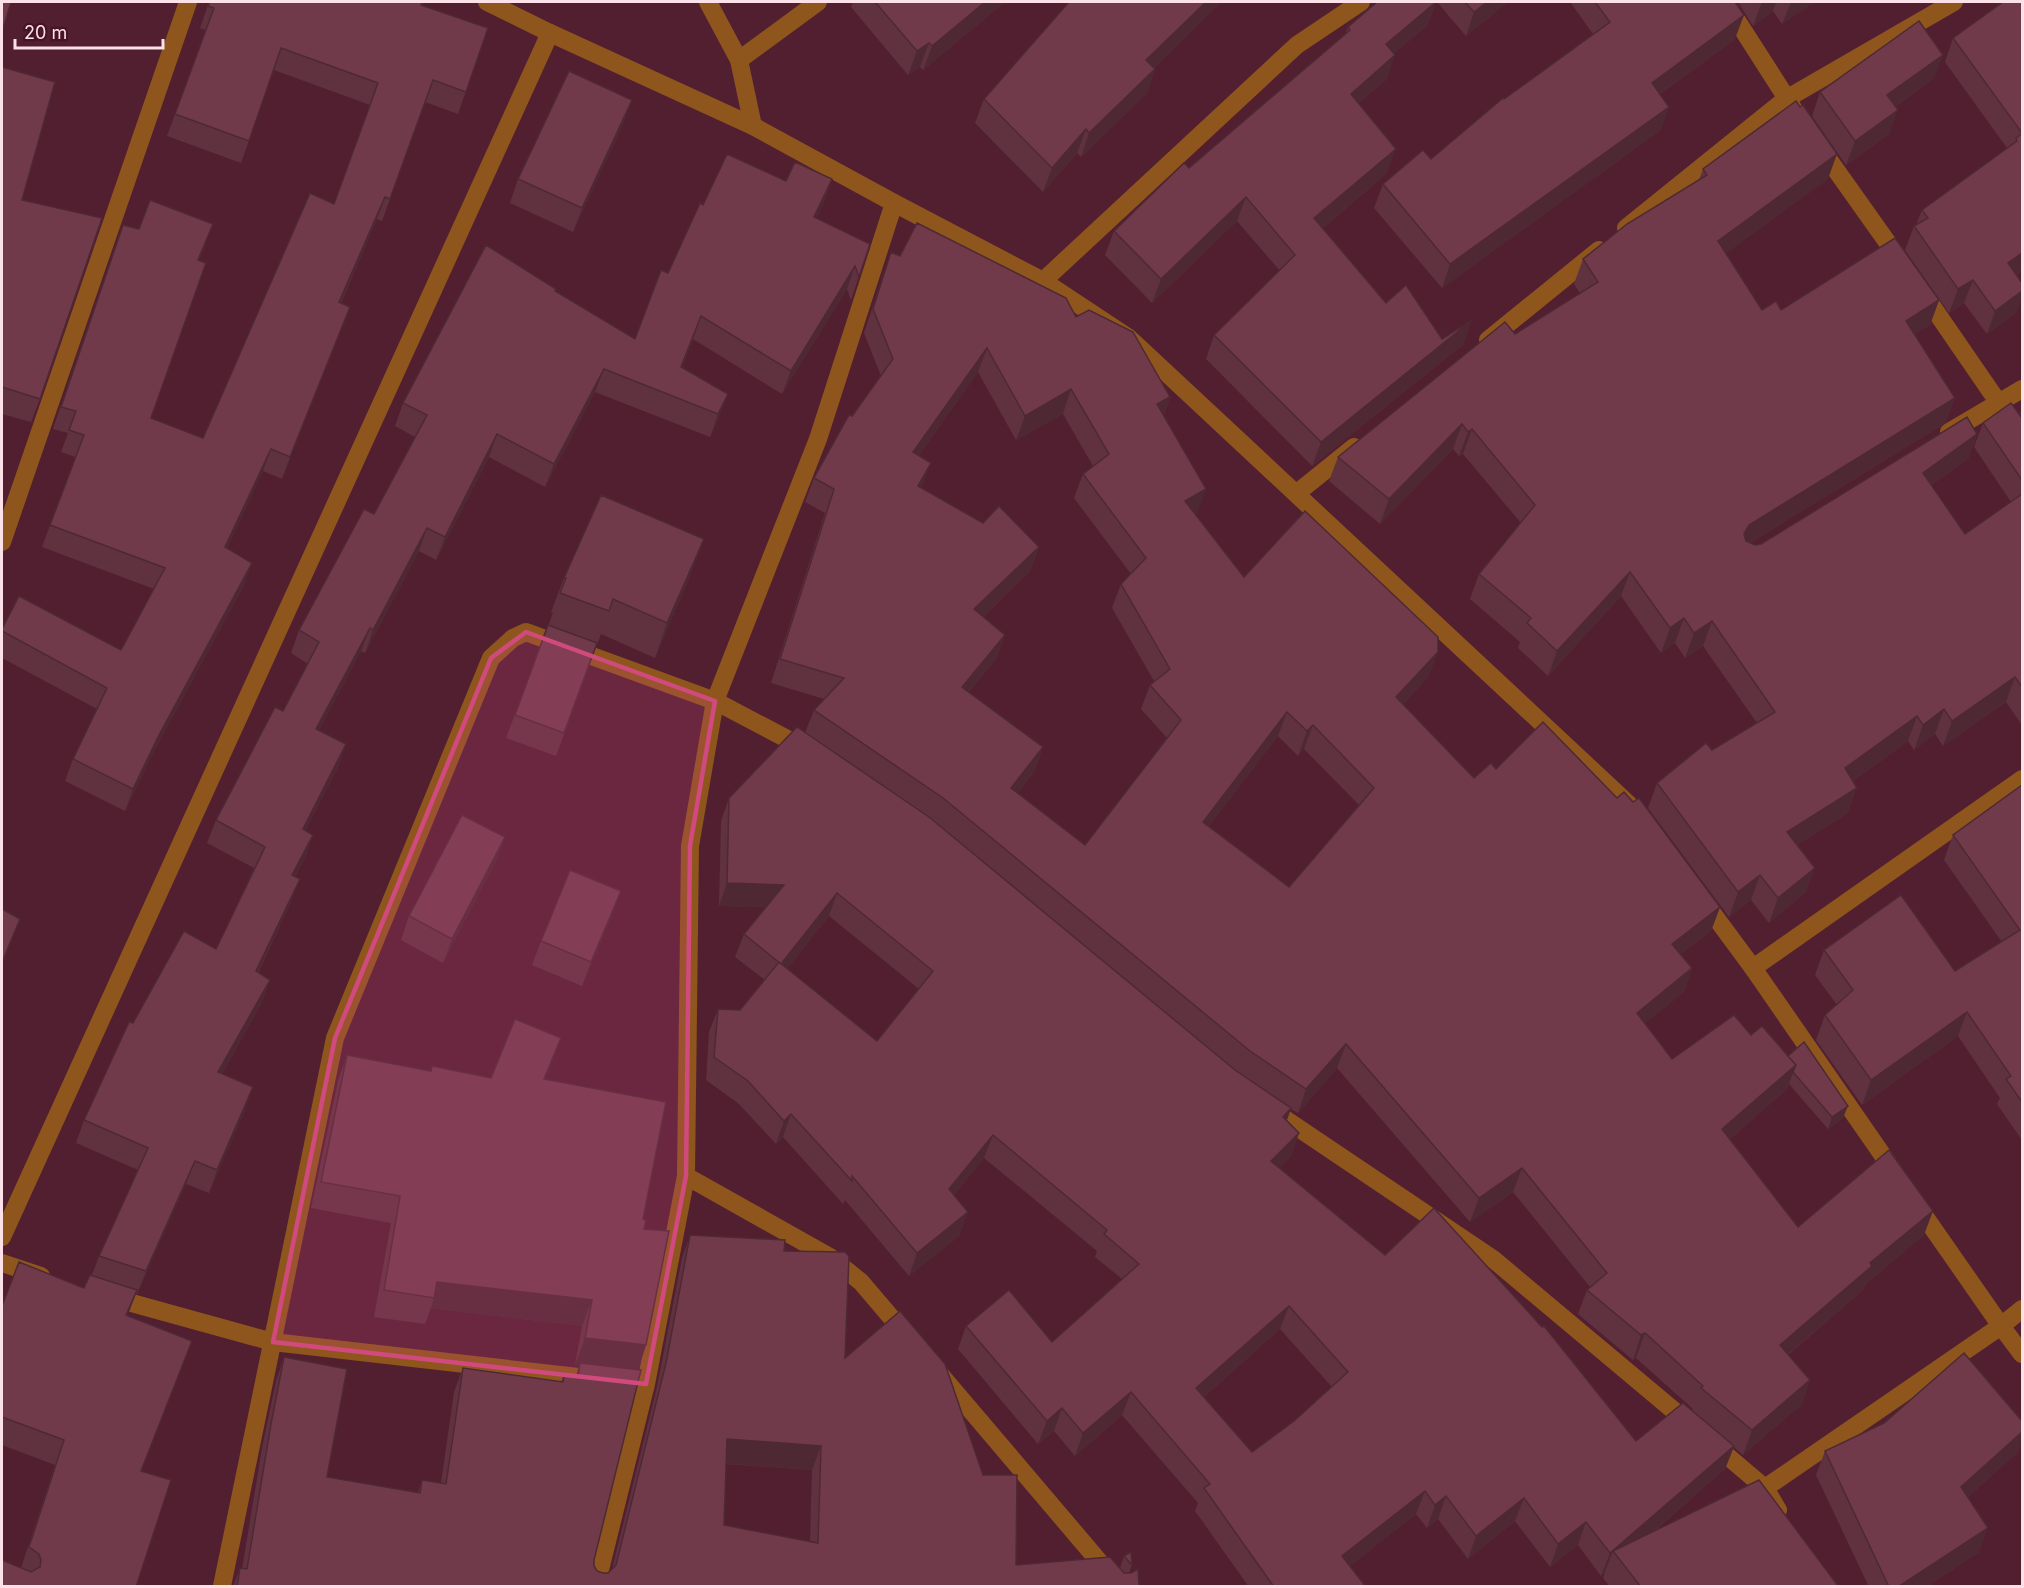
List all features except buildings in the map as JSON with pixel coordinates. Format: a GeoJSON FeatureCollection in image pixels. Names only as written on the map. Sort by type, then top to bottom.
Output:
{"type":"FeatureCollection","features":[{"type":"Feature","properties":{"kind":"street"},"geometry":{"type":"LineString","coordinates":[[2,542],[188,2]]}},
{"type":"Feature","properties":{"kind":"street"},"geometry":{"type":"LineString","coordinates":[[487,2],[753,126],[894,203],[1043,280],[1129,338],[1633,807],[1647,826]]}},
{"type":"Feature","properties":{"kind":"street"},"geometry":{"type":"LineString","coordinates":[[708,2],[739,60],[753,126]]}},
{"type":"Feature","properties":{"kind":"street"},"geometry":{"type":"LineString","coordinates":[[739,60],[818,2]]}},
{"type":"Feature","properties":{"kind":"street"},"geometry":{"type":"LineString","coordinates":[[1043,280],[1297,45],[1361,2]]}},
{"type":"Feature","properties":{"kind":"street"},"geometry":{"type":"LineString","coordinates":[[1725,2],[1786,99],[2022,437]]}},
{"type":"Feature","properties":{"kind":"street"},"geometry":{"type":"LineString","coordinates":[[1473,352],[1786,99],[1954,2]]}},
{"type":"Feature","properties":{"kind":"street"},"geometry":{"type":"LineString","coordinates":[[2,1237],[550,33]]}},
{"type":"Feature","properties":{"kind":"street"},"geometry":{"type":"LineString","coordinates":[[596,1587],[686,1176],[690,846],[715,701],[818,439],[894,203]]}},
{"type":"Feature","properties":{"kind":"street"},"geometry":{"type":"LineString","coordinates":[[1938,439],[2022,389]]}},
{"type":"Feature","properties":{"kind":"street"},"geometry":{"type":"LineString","coordinates":[[1297,493],[1371,434]]}},
{"type":"Feature","properties":{"kind":"street"},"geometry":{"type":"LineString","coordinates":[[222,1587],[335,1038],[491,658],[513,638],[526,632],[715,701],[797,742],[825,761]]}},
{"type":"Feature","properties":{"kind":"street"},"geometry":{"type":"LineString","coordinates":[[1753,968],[2022,779]]}},
{"type":"Feature","properties":{"kind":"street"},"geometry":{"type":"LineString","coordinates":[[1690,883],[1753,968],[2022,1354]]}},
{"type":"Feature","properties":{"kind":"street"},"geometry":{"type":"LineString","coordinates":[[1253,1097],[1493,1259],[1765,1488],[1789,1527]]}},
{"type":"Feature","properties":{"kind":"street"},"geometry":{"type":"LineString","coordinates":[[686,1176],[830,1257],[861,1282],[1120,1587]]}},
{"type":"Feature","properties":{"kind":"street"},"geometry":{"type":"LineString","coordinates":[[2,1263],[59,1281]]}},
{"type":"Feature","properties":{"kind":"street"},"geometry":{"type":"LineString","coordinates":[[93,1292],[273,1342],[599,1379]]}},
{"type":"Feature","properties":{"kind":"street"},"geometry":{"type":"LineString","coordinates":[[1765,1488],[2001,1326],[2022,1309]]}},
{"type":"Feature","properties":{"kind":"highlighted area"},"geometry":{"type":"Polygon","coordinates":[[[526,632],[715,701],[690,846],[686,1176],[646,1384],[273,1342],[335,1038],[491,658],[526,632]]]}}]}
